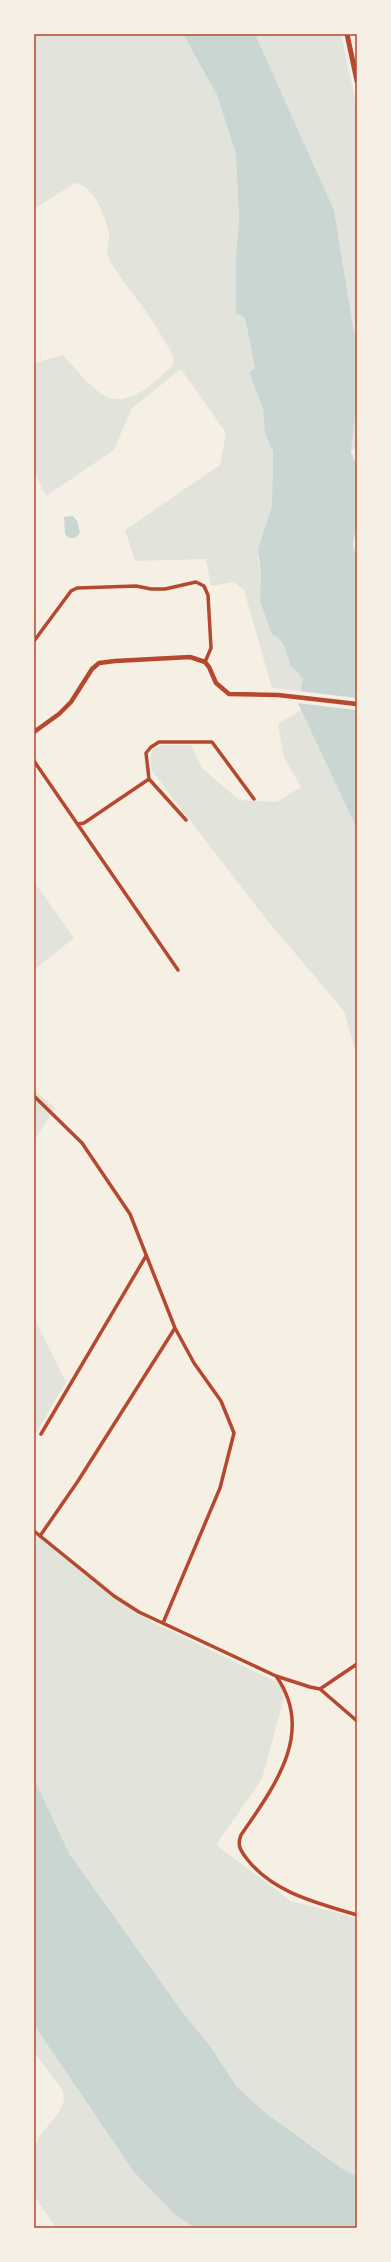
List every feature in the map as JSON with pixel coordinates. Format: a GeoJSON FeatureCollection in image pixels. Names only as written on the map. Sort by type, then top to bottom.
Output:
{"type":"FeatureCollection","features":[{"type":"Feature","properties":{"kind":"main road"},"geometry":{"type":"LineString","coordinates":[[347,34],[357,80]]}},
{"type":"Feature","properties":{"kind":"street"},"geometry":{"type":"LineString","coordinates":[[34,641],[66,597],[71,591],[77,588],[136,586],[151,589],[165,589],[196,582],[204,586],[208,595],[211,648],[205,662]]}},
{"type":"Feature","properties":{"kind":"street"},"geometry":{"type":"LineString","coordinates":[[34,732],[59,714],[71,702],[83,681],[92,669],[99,663],[190,657],[205,662],[210,668],[216,683],[229,694],[278,695],[357,704]]}},
{"type":"Feature","properties":{"kind":"street"},"geometry":{"type":"LineString","coordinates":[[186,820],[149,779],[146,753],[151,747],[159,742],[212,742],[254,799]]}},
{"type":"Feature","properties":{"kind":"street"},"geometry":{"type":"LineString","coordinates":[[34,761],[178,970]]}},
{"type":"Feature","properties":{"kind":"street"},"geometry":{"type":"LineString","coordinates":[[78,824],[84,823],[149,779]]}},
{"type":"Feature","properties":{"kind":"street"},"geometry":{"type":"LineString","coordinates":[[34,1096],[82,1144],[130,1214],[175,1328],[194,1363],[221,1401],[234,1433],[231,1451],[220,1488],[163,1623]]}},
{"type":"Feature","properties":{"kind":"street"},"geometry":{"type":"LineString","coordinates":[[41,1434],[146,1256]]}},
{"type":"Feature","properties":{"kind":"street"},"geometry":{"type":"LineString","coordinates":[[40,1536],[78,1481],[175,1328]]}},
{"type":"Feature","properties":{"kind":"street"},"geometry":{"type":"LineString","coordinates":[[34,1531],[114,1596],[139,1612],[276,1676],[310,1687],[320,1688],[357,1721]]}},
{"type":"Feature","properties":{"kind":"street"},"geometry":{"type":"LineString","coordinates":[[320,1688],[357,1664]]}},
{"type":"Feature","properties":{"kind":"street"},"geometry":{"type":"LineString","coordinates":[[276,1676],[290,1701],[293,1716],[292,1739],[284,1764],[274,1785],[238,1842],[240,1850],[254,1868],[277,1886],[293,1894],[357,1915]]}},
{"type":"Feature","properties":{"kind":"shaded area"},"geometry":{"type":"Polygon","coordinates":[[[34,34],[183,34],[217,95],[236,154],[239,221],[236,258],[236,313],[245,318],[255,368],[249,373],[263,409],[265,434],[273,451],[272,506],[258,558],[261,574],[260,601],[286,649],[291,667],[303,679],[301,691],[272,688],[244,590],[234,582],[211,586],[206,559],[135,561],[125,530],[220,465],[226,433],[181,369],[131,409],[114,450],[46,496],[34,471],[34,363],[63,355],[100,393],[114,399],[124,399],[133,396],[151,385],[173,365],[174,357],[151,318],[115,269],[108,255],[108,228],[98,203],[88,189],[75,183],[34,209],[34,34]]]}},
{"type":"Feature","properties":{"kind":"shaded area"},"geometry":{"type":"Polygon","coordinates":[[[183,34],[255,34],[334,210],[357,351],[357,398],[351,452],[357,466],[357,519],[353,545],[357,560],[357,829],[298,703],[303,679],[291,667],[283,644],[272,634],[260,601],[261,574],[258,549],[272,506],[273,451],[265,434],[263,409],[249,373],[255,368],[245,318],[236,313],[236,258],[239,221],[236,154],[217,95],[183,34]]]}},
{"type":"Feature","properties":{"kind":"shaded area"},"geometry":{"type":"Polygon","coordinates":[[[255,34],[341,34],[357,108],[357,351],[334,210],[255,34]]]}},
{"type":"Feature","properties":{"kind":"shaded area"},"geometry":{"type":"Polygon","coordinates":[[[357,398],[357,445],[351,452],[357,398]]]}},
{"type":"Feature","properties":{"kind":"shaded area"},"geometry":{"type":"Polygon","coordinates":[[[73,516],[77,521],[80,533],[75,538],[69,538],[65,534],[64,517],[73,516]]]}},
{"type":"Feature","properties":{"kind":"shaded area"},"geometry":{"type":"Polygon","coordinates":[[[301,710],[357,829],[357,1057],[344,1011],[266,919],[152,771],[150,757],[153,749],[163,745],[191,745],[202,768],[239,800],[277,802],[301,787],[284,758],[278,724],[301,710]]]}},
{"type":"Feature","properties":{"kind":"shaded area"},"geometry":{"type":"Polygon","coordinates":[[[35,883],[74,938],[34,970],[34,884],[35,883]]]}},
{"type":"Feature","properties":{"kind":"shaded area"},"geometry":{"type":"Polygon","coordinates":[[[34,1090],[55,1108],[34,1141],[34,1090]]]}},
{"type":"Feature","properties":{"kind":"shaded area"},"geometry":{"type":"Polygon","coordinates":[[[34,1317],[66,1382],[36,1433],[34,1432],[34,1317]]]}},
{"type":"Feature","properties":{"kind":"shaded area"},"geometry":{"type":"Polygon","coordinates":[[[34,1529],[152,1622],[287,1687],[262,1779],[216,1845],[291,1901],[357,1918],[357,2176],[341,2168],[267,2114],[237,2087],[210,2046],[183,2013],[70,1855],[34,1779],[34,1529]]]}},
{"type":"Feature","properties":{"kind":"shaded area"},"geometry":{"type":"Polygon","coordinates":[[[34,1779],[70,1855],[183,2013],[210,2046],[237,2087],[267,2114],[341,2168],[357,2176],[357,2228],[195,2228],[173,2213],[134,2172],[34,2025],[34,1779]]]}},
{"type":"Feature","properties":{"kind":"shaded area"},"geometry":{"type":"Polygon","coordinates":[[[34,2025],[134,2172],[173,2213],[195,2228],[56,2228],[34,2196],[34,2147],[42,2133],[59,2112],[64,2102],[63,2091],[34,2052],[34,2025]]]}},
{"type":"Feature","properties":{"kind":"pier"},"geometry":{"type":"Polygon","coordinates":[[[299,691],[357,698],[357,710],[297,703],[299,691]]]}}]}
